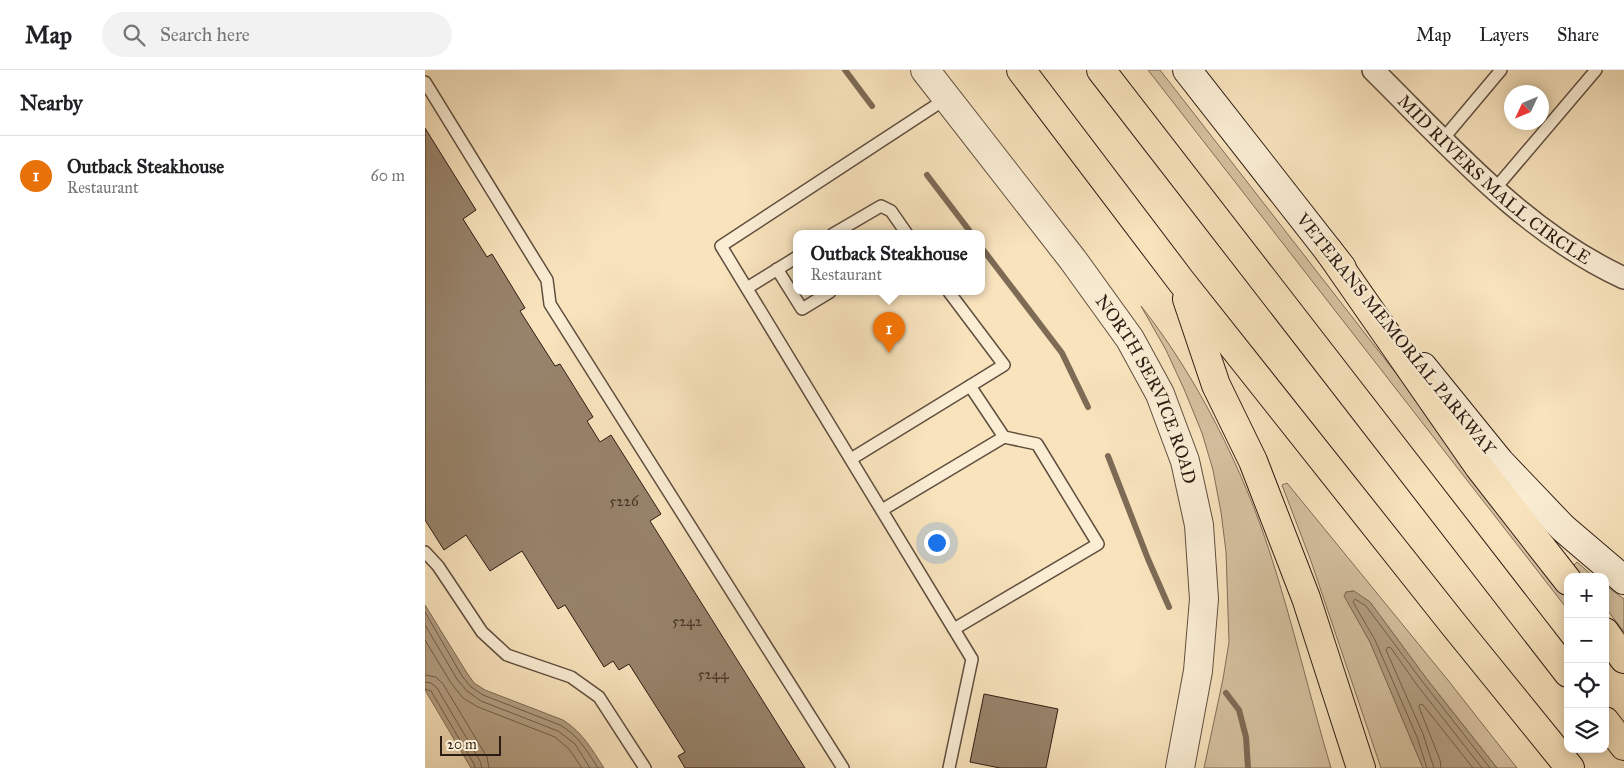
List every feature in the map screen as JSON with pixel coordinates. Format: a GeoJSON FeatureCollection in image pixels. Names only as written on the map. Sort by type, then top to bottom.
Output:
{"type":"FeatureCollection","features":[{"type":"Feature","properties":{"kind":"highway"},"geometry":{"type":"LineString","coordinates":[[1021,70],[1181,281],[1570,768]]}},
{"type":"Feature","properties":{"kind":"highway"},"geometry":{"type":"LineString","coordinates":[[1101,70],[1564,668]]}},
{"type":"Feature","properties":{"kind":"highway"},"geometry":{"type":"LineString","coordinates":[[1328,250],[1479,467],[1564,576]]}},
{"type":"Feature","properties":{"kind":"highway"},"geometry":{"type":"LineString","coordinates":[[1181,281],[1216,385],[1253,461],[1306,598],[1361,768]]}},
{"type":"Feature","properties":{"kind":"highway"},"geometry":{"type":"LineString","coordinates":[[1609,638],[1624,659]]}},
{"type":"Feature","properties":{"kind":"highway"},"geometry":{"type":"LineString","coordinates":[[1609,727],[1624,746]]}},
{"type":"Feature","properties":{"kind":"street","name":"NORTH SERVICE ROAD"},"geometry":{"type":"LineString","coordinates":[[925,70],[1073,260],[1130,338],[1160,394],[1185,461],[1199,525],[1204,599],[1198,671],[1181,768]]}},
{"type":"Feature","properties":{"kind":"street","name":"VETERANS MEMORIAL PARKWAY"},"geometry":{"type":"LineString","coordinates":[[1187,70],[1328,250],[1500,462],[1563,528],[1624,580]]}},
{"type":"Feature","properties":{"kind":"street","name":"MID RIVERS MALL CIRCLE"},"geometry":{"type":"LineString","coordinates":[[1373,70],[1494,190],[1524,216],[1597,266],[1624,278]]}},
{"type":"Feature","properties":{"kind":"lane"},"geometry":{"type":"LineString","coordinates":[[1443,139],[1501,70]]}},
{"type":"Feature","properties":{"kind":"lane"},"geometry":{"type":"LineString","coordinates":[[1494,190],[1596,70]]}},
{"type":"Feature","properties":{"kind":"lane"},"geometry":{"type":"LineString","coordinates":[[425,82],[547,280],[550,304],[843,768]]}},
{"type":"Feature","properties":{"kind":"lane"},"geometry":{"type":"LineString","coordinates":[[947,98],[721,246],[972,659],[949,768]]}},
{"type":"Feature","properties":{"kind":"lane"},"geometry":{"type":"LineString","coordinates":[[840,230],[881,206],[891,211],[904,230]]}},
{"type":"Feature","properties":{"kind":"lane"},"geometry":{"type":"LineString","coordinates":[[747,288],[793,259]]}},
{"type":"Feature","properties":{"kind":"lane"},"geometry":{"type":"LineString","coordinates":[[777,269],[793,294]]}},
{"type":"Feature","properties":{"kind":"lane"},"geometry":{"type":"LineString","coordinates":[[794,295],[803,309],[825,295]]}},
{"type":"Feature","properties":{"kind":"lane"},"geometry":{"type":"LineString","coordinates":[[851,458],[1004,366],[951,295]]}},
{"type":"Feature","properties":{"kind":"lane"},"geometry":{"type":"LineString","coordinates":[[970,386],[1005,437]]}},
{"type":"Feature","properties":{"kind":"lane"},"geometry":{"type":"LineString","coordinates":[[882,510],[1005,437],[1037,444],[1098,544],[954,629]]}},
{"type":"Feature","properties":{"kind":"lane"},"geometry":{"type":"LineString","coordinates":[[425,552],[437,566],[481,632],[507,654],[571,677],[599,697],[645,768]]}},
{"type":"Feature","properties":{"kind":"shaded area"},"geometry":{"type":"Polygon","coordinates":[[[1148,70],[1160,70],[1465,462],[1564,593],[1564,605],[1148,70]]]}},
{"type":"Feature","properties":{"kind":"shaded area"},"geometry":{"type":"Polygon","coordinates":[[[1141,306],[1181,362],[1199,392],[1232,456],[1246,489],[1270,553],[1331,768],[1204,768],[1229,642],[1226,552],[1221,512],[1213,470],[1202,433],[1166,350],[1141,306]]]}},
{"type":"Feature","properties":{"kind":"shaded area"},"geometry":{"type":"Polygon","coordinates":[[[1287,483],[1517,768],[1497,768],[1426,678],[1370,602],[1353,591],[1346,592],[1345,597],[1370,642],[1423,768],[1381,768],[1311,561],[1282,485],[1287,483]]]}},
{"type":"Feature","properties":{"kind":"shaded area"},"geometry":{"type":"Polygon","coordinates":[[[1577,562],[1589,573],[1579,573],[1573,566],[1577,562]]]}},
{"type":"Feature","properties":{"kind":"shaded area"},"geometry":{"type":"Polygon","coordinates":[[[1609,588],[1624,599],[1624,632],[1609,612],[1609,588]]]}},
{"type":"Feature","properties":{"kind":"water"},"geometry":{"type":"Polygon","coordinates":[[[1354,591],[1370,602],[1426,678],[1497,768],[1423,768],[1370,642],[1344,596],[1346,592],[1354,591]]]}},
{"type":"Feature","properties":{"kind":"water"},"geometry":{"type":"Polygon","coordinates":[[[425,605],[474,683],[485,690],[563,720],[591,747],[604,768],[471,768],[425,690],[425,605]]]}},
{"type":"Feature","properties":{"kind":"building"},"geometry":{"type":"Polygon","coordinates":[[[425,128],[476,210],[463,219],[487,257],[492,254],[525,308],[520,311],[555,366],[560,364],[593,417],[587,421],[600,442],[611,435],[661,514],[650,521],[805,768],[685,768],[678,756],[685,752],[629,664],[619,670],[613,661],[604,667],[565,605],[558,609],[522,551],[490,571],[466,535],[444,550],[425,520],[425,128]]]}},
{"type":"Feature","properties":{"kind":"building"},"geometry":{"type":"Polygon","coordinates":[[[984,694],[1058,709],[1046,768],[1000,768],[970,762],[984,694]]]}},
{"type":"Feature","properties":{"kind":"waterway"},"geometry":{"type":"LineString","coordinates":[[845,70],[872,106]]}},
{"type":"Feature","properties":{"kind":"waterway"},"geometry":{"type":"LineString","coordinates":[[927,175],[969,230]]}},
{"type":"Feature","properties":{"kind":"waterway"},"geometry":{"type":"LineString","coordinates":[[985,252],[1062,353],[1088,407]]}},
{"type":"Feature","properties":{"kind":"waterway"},"geometry":{"type":"LineString","coordinates":[[1108,456],[1169,607]]}},
{"type":"Feature","properties":{"kind":"waterway"},"geometry":{"type":"LineString","coordinates":[[1226,693],[1239,710],[1246,737],[1248,768]]}},
{"type":"Feature","properties":{"kind":"place","name":"Outback Steakhouse"},"geometry":{"type":"Point","coordinates":[889,353]}}]}
